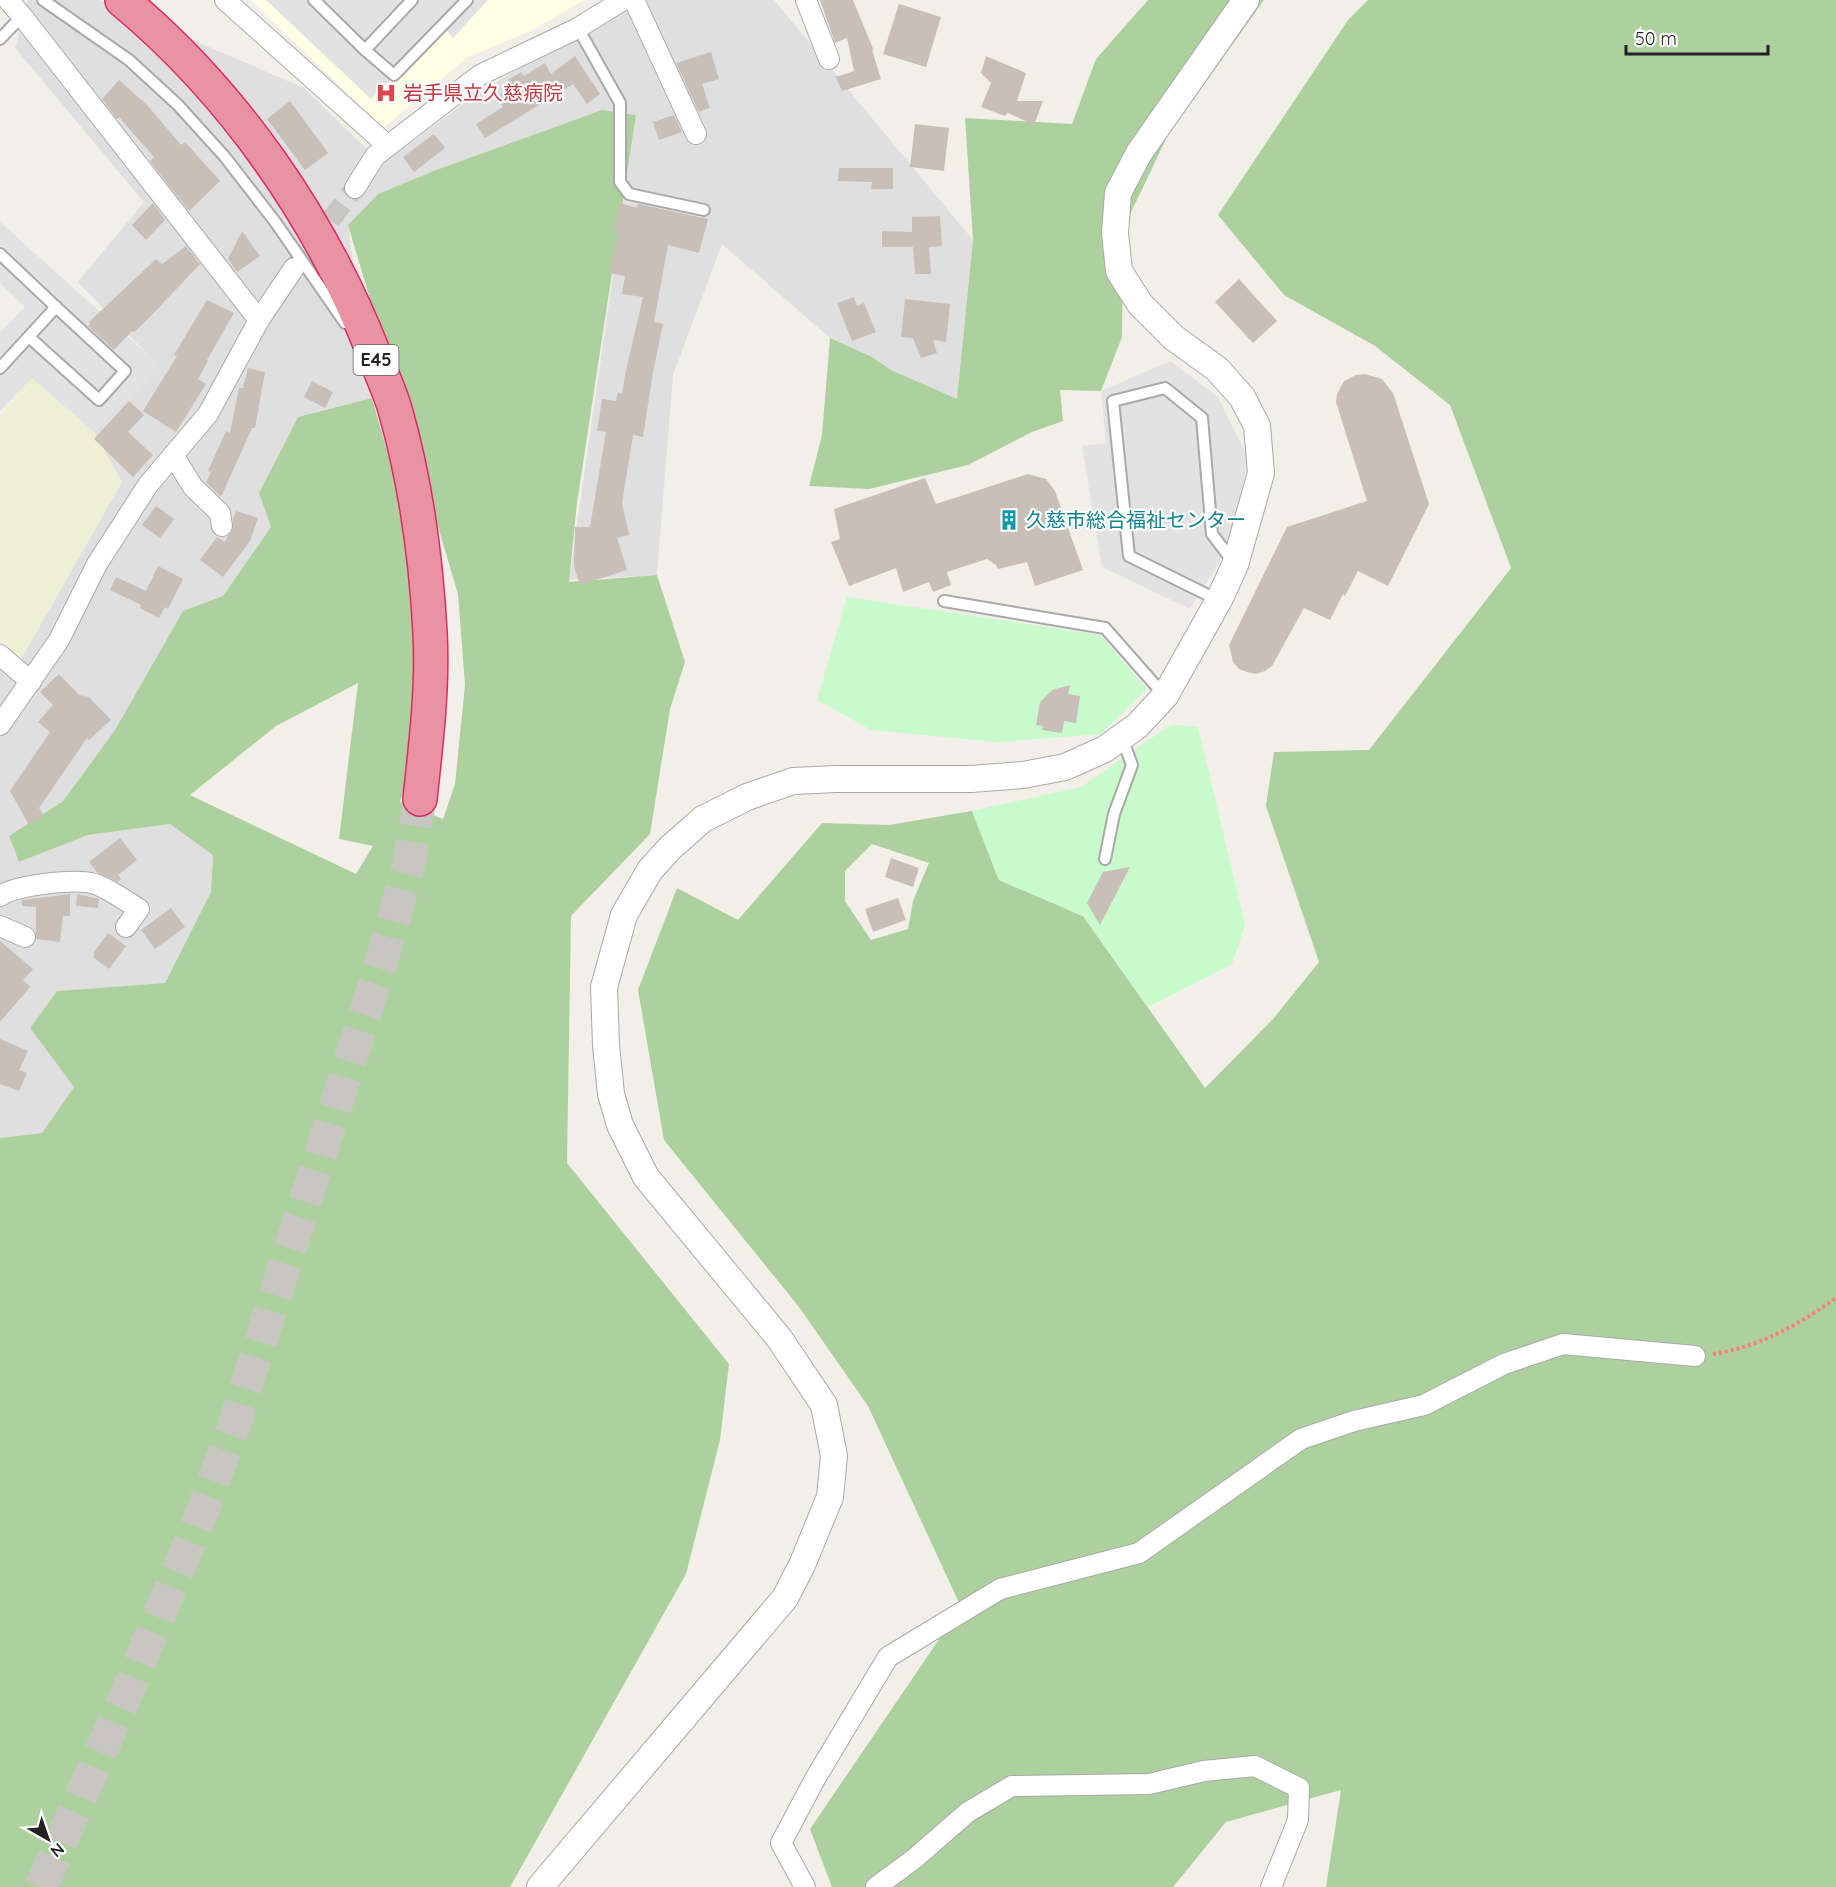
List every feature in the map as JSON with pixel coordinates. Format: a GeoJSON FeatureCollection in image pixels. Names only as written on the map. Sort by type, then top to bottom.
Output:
{"type":"FeatureCollection","features":[{"type":"Feature","properties":{"kind":"highway","name":"E45"},"geometry":{"type":"LineString","coordinates":[[122,0],[167,40],[218,93],[286,184],[334,264],[362,324],[396,411],[412,477],[422,543],[430,634],[430,707],[420,799]]}},
{"type":"Feature","properties":{"kind":"street"},"geometry":{"type":"LineString","coordinates":[[8,0],[259,320]]}},
{"type":"Feature","properties":{"kind":"street"},"geometry":{"type":"LineString","coordinates":[[225,0],[388,146]]}},
{"type":"Feature","properties":{"kind":"street"},"geometry":{"type":"LineString","coordinates":[[355,188],[375,156],[480,75],[578,28],[623,0]]}},
{"type":"Feature","properties":{"kind":"street"},"geometry":{"type":"LineString","coordinates":[[634,0],[696,135]]}},
{"type":"Feature","properties":{"kind":"street"},"geometry":{"type":"LineString","coordinates":[[806,0],[829,59]]}},
{"type":"Feature","properties":{"kind":"street"},"geometry":{"type":"LineString","coordinates":[[540,1887],[786,1598],[830,1497],[834,1456],[825,1405],[779,1338],[646,1177],[620,1125],[611,1094],[604,987],[624,915],[650,870],[670,848],[704,819],[747,797],[793,781],[836,778],[971,779],[1023,776],[1065,767],[1106,749],[1137,726],[1165,696],[1219,600],[1235,565],[1261,473],[1257,426],[1242,397],[1217,369],[1173,338],[1140,304],[1119,271],[1115,233],[1118,193],[1139,153],[1246,0]]}},
{"type":"Feature","properties":{"kind":"street"},"geometry":{"type":"LineString","coordinates":[[0,724],[59,640],[104,554],[148,485],[208,414],[259,320],[294,268]]}},
{"type":"Feature","properties":{"kind":"street"},"geometry":{"type":"LineString","coordinates":[[173,455],[194,488],[220,513],[222,526]]}},
{"type":"Feature","properties":{"kind":"street"},"geometry":{"type":"LineString","coordinates":[[0,654],[31,682]]}},
{"type":"Feature","properties":{"kind":"street"},"geometry":{"type":"LineString","coordinates":[[0,896],[10,890],[63,881],[96,884],[139,909],[126,927]]}},
{"type":"Feature","properties":{"kind":"street"},"geometry":{"type":"LineString","coordinates":[[0,926],[25,937]]}},
{"type":"Feature","properties":{"kind":"street"},"geometry":{"type":"LineString","coordinates":[[805,1887],[781,1843],[815,1779],[888,1657],[1000,1589],[1139,1553],[1301,1439],[1354,1421],[1424,1405],[1504,1364],[1563,1344],[1695,1356]]}},
{"type":"Feature","properties":{"kind":"street"},"geometry":{"type":"LineString","coordinates":[[876,1887],[915,1859],[968,1812],[1012,1786],[1149,1784],[1204,1771],[1255,1766],[1299,1788],[1298,1820],[1271,1887]]}},
{"type":"Feature","properties":{"kind":"lane"},"geometry":{"type":"LineString","coordinates":[[43,0],[129,60],[178,105],[225,157],[276,223],[339,313],[396,411]]}},
{"type":"Feature","properties":{"kind":"lane"},"geometry":{"type":"LineString","coordinates":[[314,0],[394,75],[467,0]]}},
{"type":"Feature","properties":{"kind":"lane"},"geometry":{"type":"LineString","coordinates":[[365,50],[412,0]]}},
{"type":"Feature","properties":{"kind":"lane"},"geometry":{"type":"LineString","coordinates":[[0,39],[22,16]]}},
{"type":"Feature","properties":{"kind":"lane"},"geometry":{"type":"LineString","coordinates":[[578,28],[620,104],[620,182],[629,194],[704,210]]}},
{"type":"Feature","properties":{"kind":"lane"},"geometry":{"type":"LineString","coordinates":[[0,254],[125,371],[99,400],[29,337]]}},
{"type":"Feature","properties":{"kind":"lane"},"geometry":{"type":"LineString","coordinates":[[0,368],[56,307]]}},
{"type":"Feature","properties":{"kind":"lane"},"geometry":{"type":"LineString","coordinates":[[1219,600],[1129,556],[1113,401],[1165,388],[1202,418],[1212,534],[1235,565]]}},
{"type":"Feature","properties":{"kind":"lane"},"geometry":{"type":"LineString","coordinates":[[944,601],[1105,628],[1165,696]]}},
{"type":"Feature","properties":{"kind":"lane"},"geometry":{"type":"LineString","coordinates":[[1105,859],[1114,814],[1132,765],[1122,737]]}},
{"type":"Feature","properties":{"kind":"path"},"geometry":{"type":"LineString","coordinates":[[1695,1356],[1735,1351],[1774,1336],[1806,1320],[1836,1298]]}},
{"type":"Feature","properties":{"kind":"shaded area"},"geometry":{"type":"Polygon","coordinates":[[[28,0],[100,0],[304,88],[382,164],[481,91],[635,0],[774,0],[973,240],[957,400],[891,370],[872,357],[830,338],[722,244],[673,375],[657,575],[569,580],[636,115],[602,110],[436,170],[378,194],[348,225],[372,398],[298,417],[259,493],[271,527],[223,596],[183,611],[115,730],[63,801],[9,836],[19,862],[88,835],[170,824],[213,854],[211,892],[165,983],[57,991],[30,1028],[74,1087],[42,1133],[0,1138],[0,644],[21,659],[122,482],[94,432],[158,365],[78,282],[144,202],[15,48],[28,0]]]}},
{"type":"Feature","properties":{"kind":"shaded area","name":"岩手県立久慈病院"},"geometry":{"type":"Polygon","coordinates":[[[251,0],[584,0],[532,30],[466,58],[383,128],[251,0]]]}},
{"type":"Feature","properties":{"kind":"shaded area"},"geometry":{"type":"Polygon","coordinates":[[[266,0],[488,0],[453,38],[445,29],[371,99],[266,0]]]}},
{"type":"Feature","properties":{"kind":"shaded area"},"geometry":{"type":"Polygon","coordinates":[[[0,222],[159,365],[94,432],[32,378],[0,411],[0,333],[25,307],[0,283],[0,222]]]}},
{"type":"Feature","properties":{"kind":"shaded area"},"geometry":{"type":"Polygon","coordinates":[[[1170,361],[1218,397],[1247,456],[1239,522],[1215,569],[1190,609],[1102,567],[1082,446],[1106,443],[1101,391],[1170,361]]]}},
{"type":"Feature","properties":{"kind":"shaded area"},"geometry":{"type":"Polygon","coordinates":[[[32,378],[94,432],[122,482],[21,659],[0,640],[0,415],[32,378]]]}},
{"type":"Feature","properties":{"kind":"green space"},"geometry":{"type":"Polygon","coordinates":[[[1148,0],[1264,0],[1167,137],[1123,229],[1122,337],[1101,391],[1060,390],[1063,421],[1032,432],[968,465],[869,489],[809,486],[822,435],[830,338],[872,357],[891,370],[957,399],[973,240],[965,118],[1072,124],[1096,59],[1148,0]]]}},
{"type":"Feature","properties":{"kind":"green space"},"geometry":{"type":"Polygon","coordinates":[[[1368,0],[1836,0],[1836,1887],[1326,1887],[1341,1790],[1226,1822],[1173,1887],[832,1887],[810,1829],[961,1607],[868,1406],[799,1307],[664,1140],[638,990],[677,888],[738,920],[822,823],[889,825],[972,811],[999,880],[1083,916],[1205,1088],[1273,1019],[1319,962],[1266,806],[1274,752],[1369,750],[1511,568],[1450,405],[1375,346],[1284,295],[1218,215],[1348,20],[1368,0]],[[872,844],[845,871],[845,901],[871,940],[908,929],[913,901],[929,863],[872,844]]]}},
{"type":"Feature","properties":{"kind":"green space"},"geometry":{"type":"Polygon","coordinates":[[[602,110],[636,115],[577,503],[569,582],[657,575],[685,662],[670,709],[650,834],[571,916],[567,1163],[729,1364],[720,1440],[686,1574],[510,1887],[0,1887],[0,1138],[42,1133],[74,1087],[30,1028],[57,991],[165,983],[211,892],[213,855],[170,824],[88,835],[19,862],[9,836],[63,801],[115,730],[183,611],[223,596],[271,527],[259,493],[298,417],[372,398],[409,529],[415,675],[405,786],[400,802],[443,819],[455,784],[465,685],[458,594],[348,225],[378,194],[436,170],[602,110]],[[358,683],[276,726],[190,795],[356,874],[373,846],[339,839],[358,683]]]}},
{"type":"Feature","properties":{"kind":"green space"},"geometry":{"type":"Polygon","coordinates":[[[847,597],[1100,635],[1147,689],[1101,734],[997,742],[871,730],[817,700],[847,597]]]}},
{"type":"Feature","properties":{"kind":"green space"},"geometry":{"type":"Polygon","coordinates":[[[1172,724],[1198,727],[1245,925],[1232,964],[1148,1007],[1083,916],[999,880],[972,811],[1081,787],[1172,724]]]}},
{"type":"Feature","properties":{"kind":"building"},"geometry":{"type":"Polygon","coordinates":[[[820,0],[853,0],[874,51],[872,50],[881,79],[842,91],[836,77],[854,71],[847,38],[835,43],[820,0]]]}},
{"type":"Feature","properties":{"kind":"building"},"geometry":{"type":"Polygon","coordinates":[[[899,4],[941,17],[926,67],[883,54],[899,4]]]}},
{"type":"Feature","properties":{"kind":"building"},"geometry":{"type":"Polygon","coordinates":[[[711,52],[719,79],[702,84],[710,108],[699,112],[676,63],[711,52]]]}},
{"type":"Feature","properties":{"kind":"building"},"geometry":{"type":"Polygon","coordinates":[[[575,56],[600,94],[587,104],[573,84],[485,138],[476,124],[503,107],[496,97],[512,87],[508,80],[521,72],[524,76],[545,63],[551,74],[575,56]]]}},
{"type":"Feature","properties":{"kind":"building"},"geometry":{"type":"Polygon","coordinates":[[[986,56],[1026,73],[1017,101],[1043,101],[1034,125],[1008,113],[1005,116],[981,107],[991,83],[981,73],[986,56]]]}},
{"type":"Feature","properties":{"kind":"building"},"geometry":{"type":"Polygon","coordinates":[[[119,80],[148,106],[181,145],[185,142],[220,181],[189,211],[150,161],[154,157],[119,117],[117,119],[102,99],[119,80]]]}},
{"type":"Feature","properties":{"kind":"building"},"geometry":{"type":"Polygon","coordinates":[[[290,101],[328,153],[305,170],[267,119],[290,101]]]}},
{"type":"Feature","properties":{"kind":"building"},"geometry":{"type":"Polygon","coordinates":[[[674,115],[682,132],[659,140],[653,122],[674,115]]]}},
{"type":"Feature","properties":{"kind":"building"},"geometry":{"type":"Polygon","coordinates":[[[915,124],[949,128],[944,171],[910,167],[915,124]]]}},
{"type":"Feature","properties":{"kind":"building"},"geometry":{"type":"Polygon","coordinates":[[[434,134],[445,148],[414,172],[403,157],[434,134]]]}},
{"type":"Feature","properties":{"kind":"building"},"geometry":{"type":"Polygon","coordinates":[[[839,168],[893,168],[893,189],[871,189],[872,182],[838,181],[839,168]]]}},
{"type":"Feature","properties":{"kind":"building"},"geometry":{"type":"Polygon","coordinates":[[[153,203],[165,220],[146,240],[132,225],[153,203]]]}},
{"type":"Feature","properties":{"kind":"building"},"geometry":{"type":"Polygon","coordinates":[[[620,203],[637,208],[638,204],[708,219],[699,253],[668,245],[654,322],[663,324],[643,437],[633,435],[622,503],[629,535],[617,538],[627,570],[580,585],[574,566],[575,527],[590,527],[606,432],[597,431],[602,399],[616,401],[618,392],[622,394],[643,297],[622,294],[625,276],[610,273],[618,231],[613,230],[620,203]]]}},
{"type":"Feature","properties":{"kind":"building"},"geometry":{"type":"Polygon","coordinates":[[[940,216],[942,246],[929,247],[931,274],[915,274],[913,247],[882,247],[882,231],[912,232],[912,217],[940,216]]]}},
{"type":"Feature","properties":{"kind":"building"},"geometry":{"type":"Polygon","coordinates":[[[242,231],[260,256],[237,272],[228,259],[242,231]]]}},
{"type":"Feature","properties":{"kind":"building"},"geometry":{"type":"Polygon","coordinates":[[[186,246],[200,264],[147,320],[134,332],[132,331],[114,350],[88,326],[89,322],[156,259],[162,264],[186,246]]]}},
{"type":"Feature","properties":{"kind":"building"},"geometry":{"type":"Polygon","coordinates":[[[1239,279],[1277,321],[1253,343],[1215,302],[1239,279]]]}},
{"type":"Feature","properties":{"kind":"building"},"geometry":{"type":"Polygon","coordinates":[[[854,297],[857,306],[864,303],[876,332],[852,341],[837,303],[854,297]]]}},
{"type":"Feature","properties":{"kind":"building"},"geometry":{"type":"Polygon","coordinates":[[[905,299],[950,304],[946,342],[933,340],[937,353],[921,358],[913,338],[901,337],[905,299]]]}},
{"type":"Feature","properties":{"kind":"building"},"geometry":{"type":"Polygon","coordinates":[[[207,300],[234,313],[198,379],[206,384],[176,432],[143,411],[177,356],[174,355],[207,300]]]}},
{"type":"Feature","properties":{"kind":"building"},"geometry":{"type":"Polygon","coordinates":[[[248,368],[265,372],[255,428],[252,428],[221,497],[206,482],[211,472],[208,471],[226,431],[230,433],[239,388],[243,388],[248,368]]]}},
{"type":"Feature","properties":{"kind":"building"},"geometry":{"type":"Polygon","coordinates":[[[1365,374],[1382,379],[1393,393],[1429,504],[1388,586],[1358,571],[1330,620],[1304,608],[1272,666],[1256,674],[1239,669],[1233,662],[1229,645],[1287,527],[1367,501],[1336,402],[1337,394],[1344,381],[1356,375],[1365,374]]]}},
{"type":"Feature","properties":{"kind":"building"},"geometry":{"type":"Polygon","coordinates":[[[312,381],[333,392],[325,408],[304,397],[312,381]]]}},
{"type":"Feature","properties":{"kind":"building"},"geometry":{"type":"Polygon","coordinates":[[[129,401],[144,415],[128,432],[153,455],[133,477],[94,439],[129,401]]]}},
{"type":"Feature","properties":{"kind":"building"},"geometry":{"type":"Polygon","coordinates":[[[1028,474],[1046,479],[1055,491],[1083,570],[1035,586],[1027,562],[998,569],[987,559],[947,572],[951,585],[933,592],[929,582],[903,592],[896,568],[849,586],[831,542],[840,539],[834,509],[925,478],[936,504],[1028,474]]]}},
{"type":"Feature","properties":{"kind":"building"},"geometry":{"type":"Polygon","coordinates":[[[156,506],[174,519],[160,538],[142,525],[156,506]]]}},
{"type":"Feature","properties":{"kind":"building"},"geometry":{"type":"Polygon","coordinates":[[[236,511],[258,518],[250,541],[223,577],[200,560],[217,537],[225,542],[233,530],[236,511]]]}},
{"type":"Feature","properties":{"kind":"building"},"geometry":{"type":"Polygon","coordinates":[[[158,566],[183,579],[168,609],[165,607],[159,618],[140,608],[141,605],[110,590],[116,577],[146,591],[158,566]]]}},
{"type":"Feature","properties":{"kind":"building"},"geometry":{"type":"Polygon","coordinates":[[[59,674],[79,695],[89,697],[111,720],[89,740],[87,738],[39,808],[44,816],[29,825],[10,791],[50,732],[38,722],[53,705],[40,692],[59,674]]]}},
{"type":"Feature","properties":{"kind":"building"},"geometry":{"type":"Polygon","coordinates":[[[1070,685],[1068,694],[1080,696],[1076,723],[1064,721],[1062,733],[1042,730],[1043,726],[1036,725],[1040,702],[1052,690],[1070,685]]]}},
{"type":"Feature","properties":{"kind":"building"},"geometry":{"type":"Polygon","coordinates":[[[120,838],[137,860],[118,875],[121,879],[118,882],[97,872],[89,862],[120,838]]]}},
{"type":"Feature","properties":{"kind":"building"},"geometry":{"type":"Polygon","coordinates":[[[891,858],[919,868],[913,887],[885,877],[891,858]]]}},
{"type":"Feature","properties":{"kind":"building"},"geometry":{"type":"Polygon","coordinates":[[[1130,867],[1100,925],[1087,903],[1103,872],[1130,867]]]}},
{"type":"Feature","properties":{"kind":"building"},"geometry":{"type":"Polygon","coordinates":[[[70,894],[70,916],[63,916],[60,942],[36,939],[36,907],[22,906],[22,900],[70,894]]]}},
{"type":"Feature","properties":{"kind":"building"},"geometry":{"type":"Polygon","coordinates":[[[77,894],[99,899],[98,908],[76,906],[77,894]]]}},
{"type":"Feature","properties":{"kind":"building"},"geometry":{"type":"Polygon","coordinates":[[[898,898],[906,920],[873,932],[865,909],[898,898]]]}},
{"type":"Feature","properties":{"kind":"building"},"geometry":{"type":"Polygon","coordinates":[[[171,908],[185,927],[155,949],[141,930],[171,908]]]}},
{"type":"Feature","properties":{"kind":"building"},"geometry":{"type":"Polygon","coordinates":[[[108,933],[126,946],[109,969],[94,958],[94,952],[108,933]]]}},
{"type":"Feature","properties":{"kind":"building"},"geometry":{"type":"Polygon","coordinates":[[[0,941],[33,969],[23,980],[30,987],[0,1022],[0,941]]]}},
{"type":"Feature","properties":{"kind":"building"},"geometry":{"type":"Polygon","coordinates":[[[0,1039],[28,1051],[19,1070],[27,1073],[19,1091],[0,1084],[0,1039]]]}},
{"type":"Feature","properties":{"kind":"tunnel"},"geometry":{"type":"LineString","coordinates":[[294,268],[355,188]]}},
{"type":"Feature","properties":{"kind":"tunnel"},"geometry":{"type":"LineString","coordinates":[[41,1887],[128,1690],[199,1520],[233,1428],[380,967],[408,868],[420,799]]}},
{"type":"Feature","properties":{"kind":"place","name":"岩手県立久慈病院"},"geometry":{"type":"Point","coordinates":[386,93]}},
{"type":"Feature","properties":{"kind":"place","name":"久慈市総合福祉センター"},"geometry":{"type":"Point","coordinates":[1009,520]}}]}
